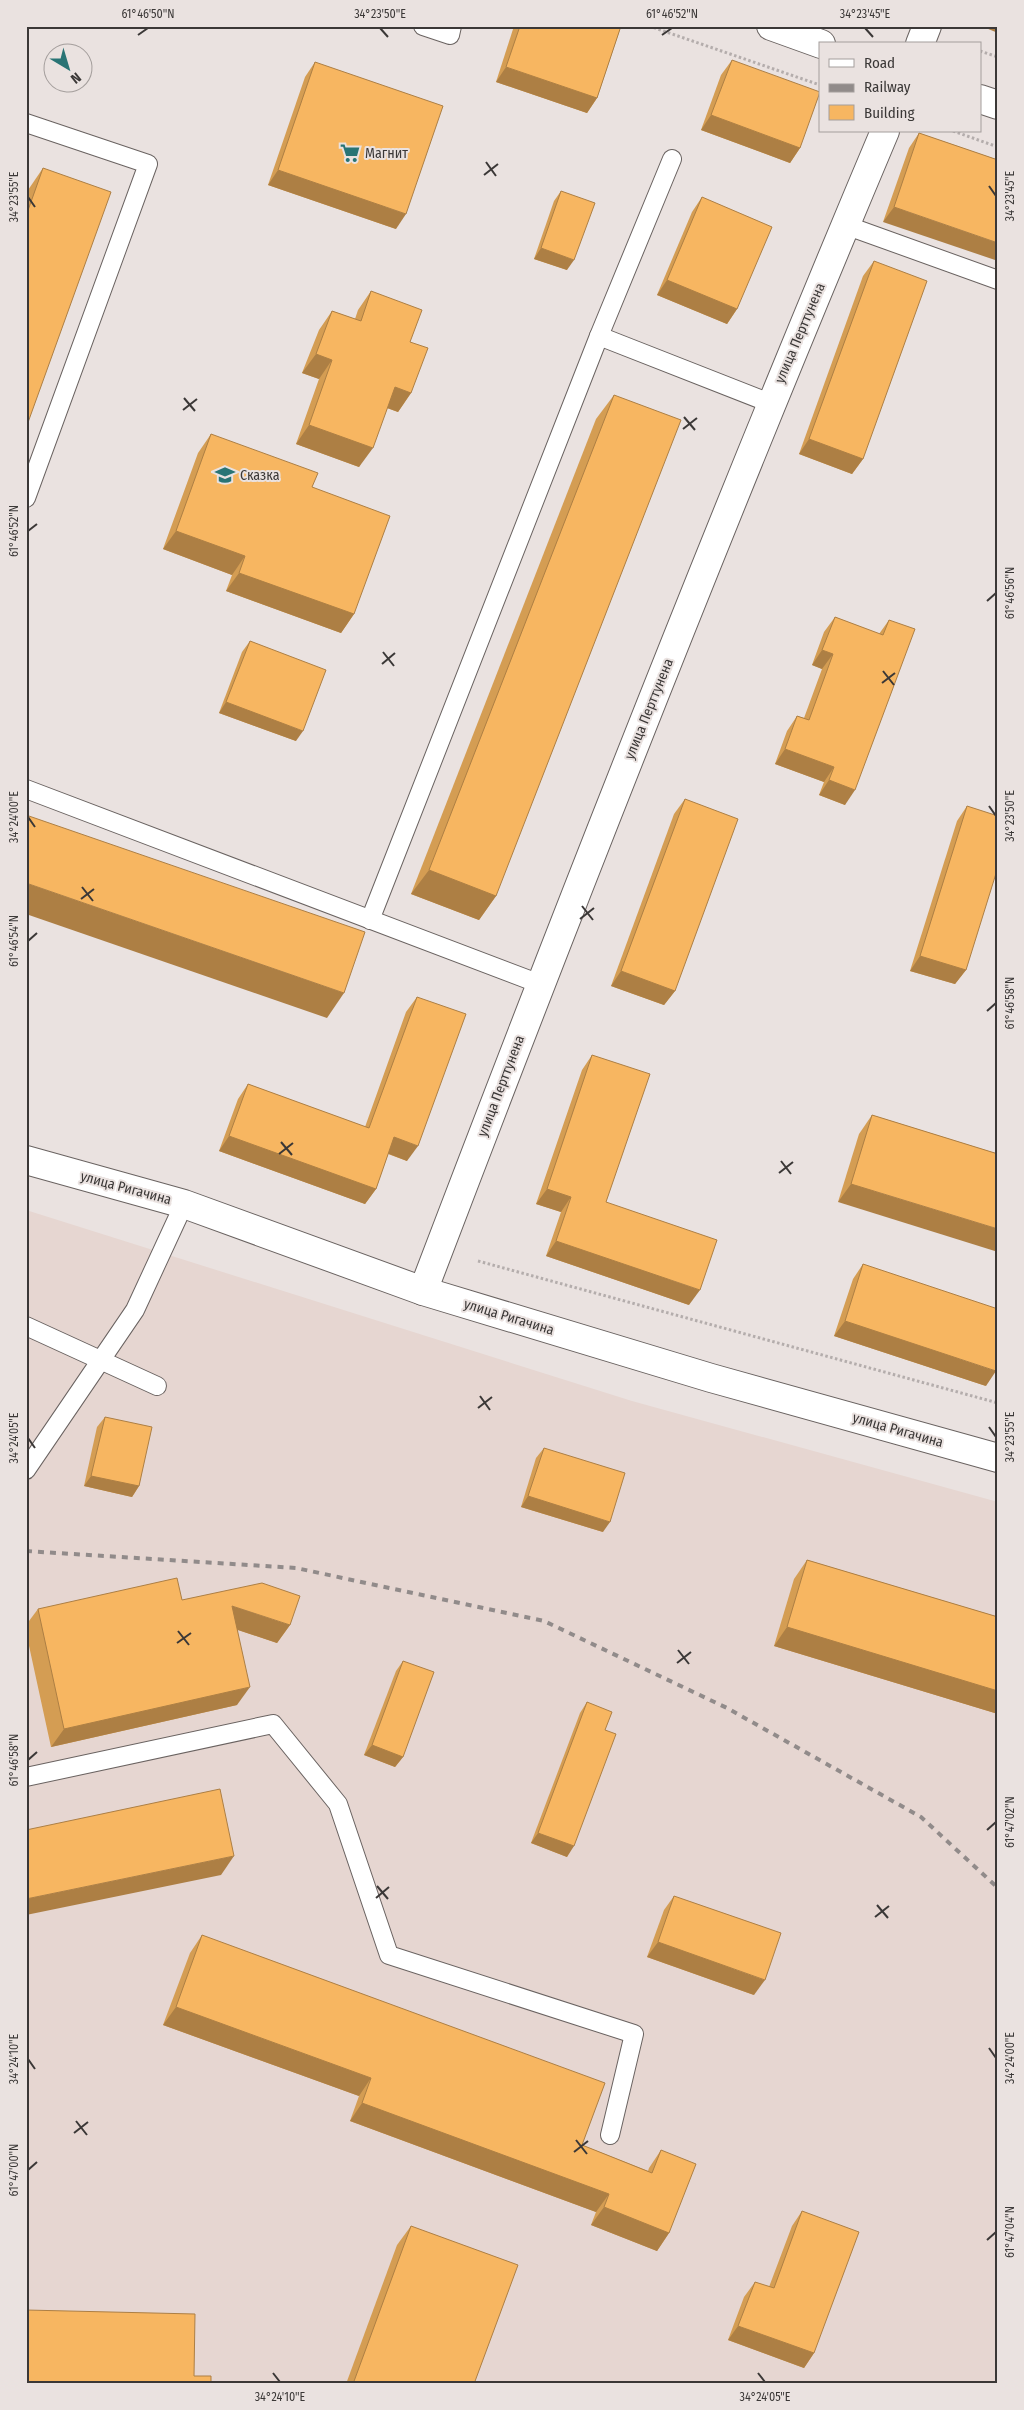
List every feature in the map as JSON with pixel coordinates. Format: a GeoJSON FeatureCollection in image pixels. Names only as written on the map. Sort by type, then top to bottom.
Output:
{"type":"FeatureCollection","features":[{"type":"Feature","properties":{"kind":"street"},"geometry":{"type":"LineString","coordinates":[[771,26],[819,43]]}},
{"type":"Feature","properties":{"kind":"street"},"geometry":{"type":"LineString","coordinates":[[921,42],[927,26]]}},
{"type":"Feature","properties":{"kind":"street"},"geometry":{"type":"LineString","coordinates":[[982,100],[998,105]]}},
{"type":"Feature","properties":{"kind":"street","name":"улица Перттунена"},"geometry":{"type":"LineString","coordinates":[[423,1291],[540,984],[770,403],[885,132]]}},
{"type":"Feature","properties":{"kind":"street","name":"улица Ригачина"},"geometry":{"type":"LineString","coordinates":[[26,1160],[184,1204],[423,1291],[711,1378],[998,1458]]}},
{"type":"Feature","properties":{"kind":"lane"},"geometry":{"type":"LineString","coordinates":[[423,26],[450,35],[452,26]]}},
{"type":"Feature","properties":{"kind":"lane"},"geometry":{"type":"LineString","coordinates":[[26,123],[148,164],[26,498]]}},
{"type":"Feature","properties":{"kind":"lane"},"geometry":{"type":"LineString","coordinates":[[370,920],[599,336],[672,159]]}},
{"type":"Feature","properties":{"kind":"lane"},"geometry":{"type":"LineString","coordinates":[[845,225],[998,280]]}},
{"type":"Feature","properties":{"kind":"lane"},"geometry":{"type":"LineString","coordinates":[[599,336],[770,403]]}},
{"type":"Feature","properties":{"kind":"lane"},"geometry":{"type":"LineString","coordinates":[[26,789],[540,984]]}},
{"type":"Feature","properties":{"kind":"lane"},"geometry":{"type":"LineString","coordinates":[[26,1470],[135,1310],[184,1204]]}},
{"type":"Feature","properties":{"kind":"lane"},"geometry":{"type":"LineString","coordinates":[[26,1326],[158,1386]]}},
{"type":"Feature","properties":{"kind":"lane"},"geometry":{"type":"LineString","coordinates":[[26,1777],[272,1724],[338,1804],[389,1955],[634,2034],[610,2135]]}},
{"type":"Feature","properties":{"kind":"path"},"geometry":{"type":"LineString","coordinates":[[649,26],[819,85]]}},
{"type":"Feature","properties":{"kind":"path"},"geometry":{"type":"LineString","coordinates":[[982,52],[998,57]]}},
{"type":"Feature","properties":{"kind":"path"},"geometry":{"type":"LineString","coordinates":[[956,132],[998,147]]}},
{"type":"Feature","properties":{"kind":"path"},"geometry":{"type":"LineString","coordinates":[[478,1261],[998,1403]]}},
{"type":"Feature","properties":{"kind":"shaded area"},"geometry":{"type":"Polygon","coordinates":[[[26,1210],[632,1401],[998,1502],[998,2384],[26,2384],[26,1210]]]}},
{"type":"Feature","properties":{"kind":"building"},"geometry":{"type":"Polygon","coordinates":[[[520,26],[621,26],[597,98],[506,67],[520,26]]]}},
{"type":"Feature","properties":{"kind":"building"},"geometry":{"type":"Polygon","coordinates":[[[732,60],[819,92],[800,148],[711,115],[732,60]]]}},
{"type":"Feature","properties":{"kind":"building","name":"Магнит"},"geometry":{"type":"Polygon","coordinates":[[[315,62],[443,106],[406,214],[278,170],[315,62]]]}},
{"type":"Feature","properties":{"kind":"building"},"geometry":{"type":"Polygon","coordinates":[[[919,133],[998,160],[998,243],[894,207],[919,133]]]}},
{"type":"Feature","properties":{"kind":"building"},"geometry":{"type":"Polygon","coordinates":[[[43,168],[111,192],[26,428],[26,216],[43,168]]]}},
{"type":"Feature","properties":{"kind":"building"},"geometry":{"type":"Polygon","coordinates":[[[561,191],[595,203],[574,260],[541,248],[561,191]]]}},
{"type":"Feature","properties":{"kind":"building"},"geometry":{"type":"Polygon","coordinates":[[[702,197],[772,227],[737,309],[667,280],[702,197]]]}},
{"type":"Feature","properties":{"kind":"building"},"geometry":{"type":"Polygon","coordinates":[[[874,261],[927,281],[863,459],[809,439],[874,261]]]}},
{"type":"Feature","properties":{"kind":"building"},"geometry":{"type":"Polygon","coordinates":[[[371,291],[422,310],[410,342],[428,348],[411,393],[395,387],[373,448],[309,425],[332,360],[316,354],[332,311],[361,321],[371,291]]]}},
{"type":"Feature","properties":{"kind":"building"},"geometry":{"type":"Polygon","coordinates":[[[614,395],[681,420],[496,896],[429,870],[614,395]]]}},
{"type":"Feature","properties":{"kind":"building"},"geometry":{"type":"Polygon","coordinates":[[[211,434],[318,473],[312,487],[390,516],[354,614],[239,573],[245,556],[176,531],[211,434]]]}},
{"type":"Feature","properties":{"kind":"building"},"geometry":{"type":"Polygon","coordinates":[[[835,617],[883,635],[889,620],[915,629],[855,790],[829,780],[834,767],[785,749],[797,716],[809,720],[833,654],[822,650],[835,617]]]}},
{"type":"Feature","properties":{"kind":"building"},"geometry":{"type":"Polygon","coordinates":[[[250,641],[326,670],[303,731],[226,702],[250,641]]]}},
{"type":"Feature","properties":{"kind":"building"},"geometry":{"type":"Polygon","coordinates":[[[685,799],[738,819],[675,991],[621,971],[685,799]]]}},
{"type":"Feature","properties":{"kind":"building"},"geometry":{"type":"Polygon","coordinates":[[[967,806],[998,816],[998,867],[966,970],[920,956],[967,806]]]}},
{"type":"Feature","properties":{"kind":"building"},"geometry":{"type":"Polygon","coordinates":[[[26,815],[365,932],[344,993],[26,883],[26,815]]]}},
{"type":"Feature","properties":{"kind":"building"},"geometry":{"type":"Polygon","coordinates":[[[417,997],[466,1014],[418,1146],[394,1137],[376,1189],[229,1136],[248,1084],[369,1128],[417,997]]]}},
{"type":"Feature","properties":{"kind":"building"},"geometry":{"type":"Polygon","coordinates":[[[592,1055],[650,1074],[606,1202],[717,1240],[700,1290],[556,1241],[571,1197],[547,1189],[592,1055]]]}},
{"type":"Feature","properties":{"kind":"building"},"geometry":{"type":"Polygon","coordinates":[[[872,1115],[998,1154],[998,1229],[851,1184],[872,1115]]]}},
{"type":"Feature","properties":{"kind":"building"},"geometry":{"type":"Polygon","coordinates":[[[863,1264],[998,1309],[998,1366],[996,1371],[845,1321],[863,1264]]]}},
{"type":"Feature","properties":{"kind":"building"},"geometry":{"type":"Polygon","coordinates":[[[105,1417],[152,1427],[139,1486],[91,1476],[105,1417]]]}},
{"type":"Feature","properties":{"kind":"building"},"geometry":{"type":"Polygon","coordinates":[[[544,1448],[625,1473],[610,1522],[528,1496],[544,1448]]]}},
{"type":"Feature","properties":{"kind":"building"},"geometry":{"type":"Polygon","coordinates":[[[807,1560],[998,1617],[998,1691],[787,1627],[807,1560]]]}},
{"type":"Feature","properties":{"kind":"building"},"geometry":{"type":"Polygon","coordinates":[[[177,1578],[182,1600],[262,1583],[300,1596],[290,1625],[232,1606],[250,1687],[64,1729],[38,1609],[177,1578]]]}},
{"type":"Feature","properties":{"kind":"building"},"geometry":{"type":"Polygon","coordinates":[[[403,1661],[434,1672],[403,1757],[372,1745],[403,1661]]]}},
{"type":"Feature","properties":{"kind":"building"},"geometry":{"type":"Polygon","coordinates":[[[587,1702],[612,1712],[605,1730],[616,1734],[574,1846],[538,1833],[587,1702]]]}},
{"type":"Feature","properties":{"kind":"building"},"geometry":{"type":"Polygon","coordinates":[[[220,1789],[234,1856],[26,1899],[26,1830],[220,1789]]]}},
{"type":"Feature","properties":{"kind":"building"},"geometry":{"type":"Polygon","coordinates":[[[674,1896],[781,1933],[765,1980],[658,1942],[674,1896]]]}},
{"type":"Feature","properties":{"kind":"building"},"geometry":{"type":"Polygon","coordinates":[[[202,1935],[605,2083],[582,2145],[652,2173],[661,2150],[696,2164],[669,2233],[604,2207],[609,2194],[362,2103],[371,2078],[176,2007],[202,1935]]]}},
{"type":"Feature","properties":{"kind":"building"},"geometry":{"type":"Polygon","coordinates":[[[802,2211],[859,2232],[814,2353],[738,2326],[755,2282],[774,2288],[802,2211]]]}},
{"type":"Feature","properties":{"kind":"building"},"geometry":{"type":"Polygon","coordinates":[[[411,2226],[518,2265],[474,2384],[353,2384],[411,2226]]]}},
{"type":"Feature","properties":{"kind":"building"},"geometry":{"type":"Polygon","coordinates":[[[26,2310],[195,2314],[194,2376],[211,2376],[211,2384],[26,2384],[26,2310]]]}},
{"type":"Feature","properties":{"kind":"railway"},"geometry":{"type":"LineString","coordinates":[[26,1551],[296,1568],[544,1621],[727,1708],[921,1817],[998,1888]]}},
{"type":"Feature","properties":{"kind":"place","name":"Магнит"},"geometry":{"type":"Point","coordinates":[350,153]}},
{"type":"Feature","properties":{"kind":"place","name":"Сказка"},"geometry":{"type":"Point","coordinates":[225,475]}}]}
